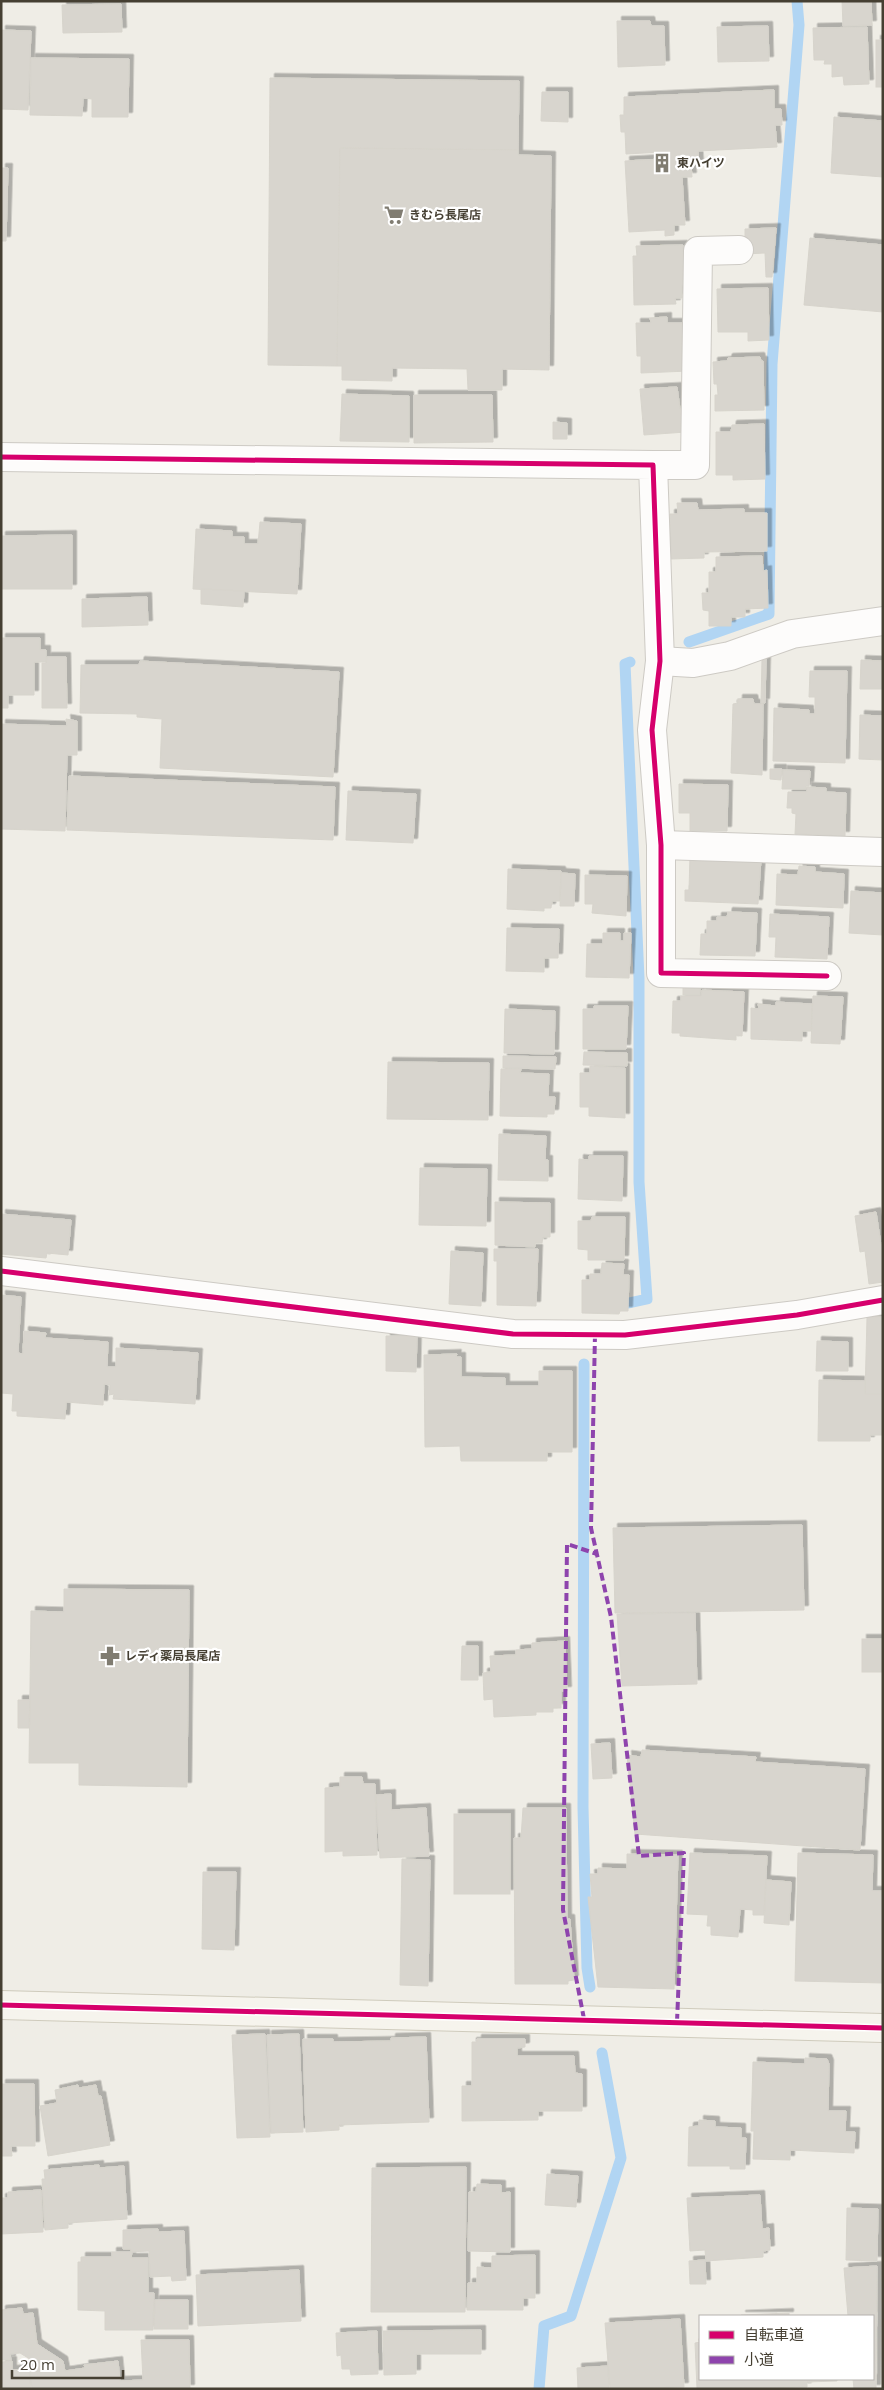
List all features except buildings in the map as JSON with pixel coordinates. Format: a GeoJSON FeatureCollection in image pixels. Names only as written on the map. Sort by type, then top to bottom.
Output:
{"type":"FeatureCollection","features":[{"type":"Feature","properties":{"kind":"street"},"geometry":{"type":"LineString","coordinates":[[1,457],[694,465],[698,252],[739,250]]}},
{"type":"Feature","properties":{"kind":"street"},"geometry":{"type":"LineString","coordinates":[[653,465],[660,660],[652,730],[661,845],[661,973],[827,976]]}},
{"type":"Feature","properties":{"kind":"street"},"geometry":{"type":"LineString","coordinates":[[660,660],[693,663],[730,656],[792,634],[883,620]]}},
{"type":"Feature","properties":{"kind":"street"},"geometry":{"type":"LineString","coordinates":[[661,845],[883,852]]}},
{"type":"Feature","properties":{"kind":"street"},"geometry":{"type":"LineString","coordinates":[[1,1271],[513,1334],[625,1335],[798,1315],[883,1300]]}},
{"type":"Feature","properties":{"kind":"street"},"geometry":{"type":"LineString","coordinates":[[1,2005],[883,2028]]}},
{"type":"Feature","properties":{"kind":"waterway"},"geometry":{"type":"LineString","coordinates":[[689,642],[769,614],[772,364],[799,25],[797,1]]}},
{"type":"Feature","properties":{"kind":"waterway"},"geometry":{"type":"LineString","coordinates":[[615,1306],[647,1299],[639,1182],[639,978],[625,664],[630,662]]}},
{"type":"Feature","properties":{"kind":"waterway"},"geometry":{"type":"LineString","coordinates":[[584,1364],[583,1807],[587,1968],[590,1987]]}},
{"type":"Feature","properties":{"kind":"waterway"},"geometry":{"type":"LineString","coordinates":[[539,2389],[544,2326],[571,2316],[621,2158],[602,2053]]}},
{"type":"Feature","properties":{"kind":"marked path"},"geometry":{"type":"LineString","coordinates":[[595,1334],[591,1528],[611,1617],[639,1856],[684,1853],[677,2022]]}},
{"type":"Feature","properties":{"kind":"marked path"},"geometry":{"type":"LineString","coordinates":[[584,2019],[563,1910],[567,1544],[597,1554]]}},
{"type":"Feature","properties":{"kind":"cycle path"},"geometry":{"type":"LineString","coordinates":[[1,457],[653,465],[660,661],[652,730],[661,845],[661,973],[827,976]]}},
{"type":"Feature","properties":{"kind":"cycle path"},"geometry":{"type":"LineString","coordinates":[[1,1271],[513,1334],[625,1335],[797,1315],[883,1300]]}},
{"type":"Feature","properties":{"kind":"cycle path"},"geometry":{"type":"LineString","coordinates":[[1,2005],[883,2028]]}},
{"type":"Feature","properties":{"kind":"place","name":"東ハイツ"},"geometry":{"type":"Point","coordinates":[662,163]}},
{"type":"Feature","properties":{"kind":"place","name":"きむら長尾店"},"geometry":{"type":"Point","coordinates":[394,215]}},
{"type":"Feature","properties":{"kind":"place","name":"レディ薬局長尾店"},"geometry":{"type":"Point","coordinates":[110,1656]}}]}
